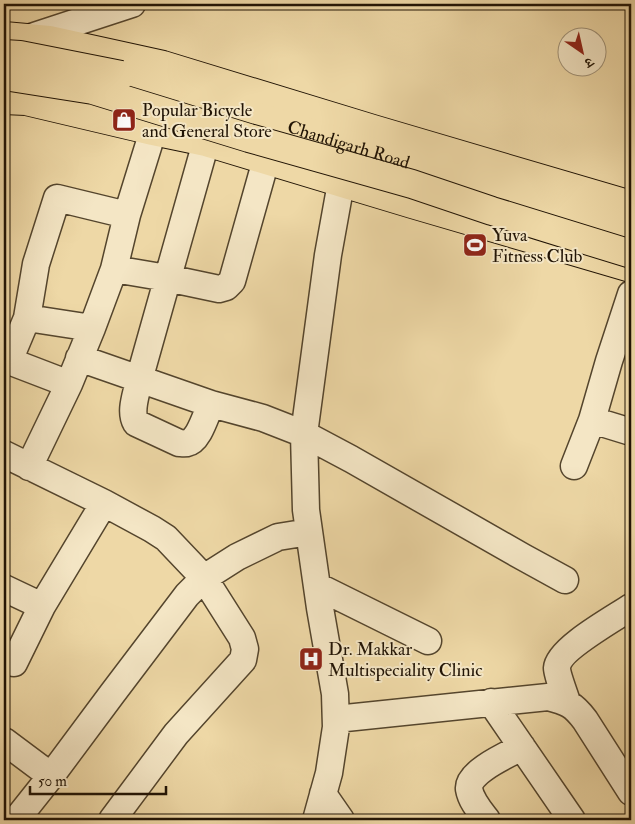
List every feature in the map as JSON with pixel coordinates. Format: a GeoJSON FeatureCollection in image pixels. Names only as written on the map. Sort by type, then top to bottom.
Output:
{"type":"FeatureCollection","features":[{"type":"Feature","properties":{"kind":"highway"},"geometry":{"type":"LineString","coordinates":[[16,37],[49,40],[163,65],[631,205]]}},
{"type":"Feature","properties":{"kind":"highway","name":"Chandigarh Road"},"geometry":{"type":"LineString","coordinates":[[4,54],[20,55],[121,75],[631,231]]}},
{"type":"Feature","properties":{"kind":"highway"},"geometry":{"type":"LineString","coordinates":[[5,92],[93,90],[249,138],[412,184],[631,254]]}},
{"type":"Feature","properties":{"kind":"highway"},"geometry":{"type":"LineString","coordinates":[[5,92],[26,100],[206,142],[631,268]]}},
{"type":"Feature","properties":{"kind":"street"},"geometry":{"type":"LineString","coordinates":[[5,92],[16,37],[132,4]]}},
{"type":"Feature","properties":{"kind":"street"},"geometry":{"type":"LineString","coordinates":[[29,467],[69,384],[114,269],[127,215],[153,131]]}},
{"type":"Feature","properties":{"kind":"street"},"geometry":{"type":"LineString","coordinates":[[206,142],[139,380],[133,417],[136,422],[186,444],[197,436],[211,404]]}},
{"type":"Feature","properties":{"kind":"street"},"geometry":{"type":"LineString","coordinates":[[114,269],[219,289],[226,287],[232,281],[266,160]]}},
{"type":"Feature","properties":{"kind":"street"},"geometry":{"type":"LineString","coordinates":[[316,820],[329,773],[336,719],[335,694],[306,510],[304,434],[328,255],[341,183]]}},
{"type":"Feature","properties":{"kind":"street"},"geometry":{"type":"LineString","coordinates":[[69,384],[6,366],[27,318],[36,264],[57,198],[127,215]]}},
{"type":"Feature","properties":{"kind":"street"},"geometry":{"type":"LineString","coordinates":[[574,466],[592,420],[631,294]]}},
{"type":"Feature","properties":{"kind":"street"},"geometry":{"type":"LineString","coordinates":[[27,318],[92,328]]}},
{"type":"Feature","properties":{"kind":"street"},"geometry":{"type":"LineString","coordinates":[[79,358],[211,404],[263,418],[304,434],[352,459],[565,580]]}},
{"type":"Feature","properties":{"kind":"street"},"geometry":{"type":"LineString","coordinates":[[592,420],[631,432]]}},
{"type":"Feature","properties":{"kind":"street"},"geometry":{"type":"LineString","coordinates":[[4,454],[104,503],[166,538],[204,578],[242,638],[245,649],[243,660],[176,734],[112,820]]}},
{"type":"Feature","properties":{"kind":"street"},"geometry":{"type":"LineString","coordinates":[[14,663],[42,606],[104,503]]}},
{"type":"Feature","properties":{"kind":"street"},"geometry":{"type":"LineString","coordinates":[[16,820],[187,595],[204,578],[237,557],[278,537],[309,532]]}},
{"type":"Feature","properties":{"kind":"street"},"geometry":{"type":"LineString","coordinates":[[317,586],[428,641]]}},
{"type":"Feature","properties":{"kind":"street"},"geometry":{"type":"LineString","coordinates":[[4,588],[42,606]]}},
{"type":"Feature","properties":{"kind":"street"},"geometry":{"type":"LineString","coordinates":[[567,702],[557,668],[562,657],[574,644],[631,607]]}},
{"type":"Feature","properties":{"kind":"street"},"geometry":{"type":"LineString","coordinates":[[336,719],[548,697],[567,702],[577,710],[586,720],[629,784]]}},
{"type":"Feature","properties":{"kind":"street"},"geometry":{"type":"LineString","coordinates":[[491,702],[572,820]]}},
{"type":"Feature","properties":{"kind":"street"},"geometry":{"type":"LineString","coordinates":[[4,741],[51,776]]}},
{"type":"Feature","properties":{"kind":"street"},"geometry":{"type":"LineString","coordinates":[[486,820],[473,800],[469,789],[470,781],[479,772],[522,746]]}},
{"type":"Feature","properties":{"kind":"street"},"geometry":{"type":"LineString","coordinates":[[323,794],[341,820]]}},
{"type":"Feature","properties":{"kind":"place","name":"Popular Bicycle and General Store"},"geometry":{"type":"Point","coordinates":[124,120]}},
{"type":"Feature","properties":{"kind":"place","name":"Yuva Fitness Club"},"geometry":{"type":"Point","coordinates":[475,245]}},
{"type":"Feature","properties":{"kind":"place","name":"Dr. Makkar Multispeciality Clinic"},"geometry":{"type":"Point","coordinates":[311,659]}}]}
